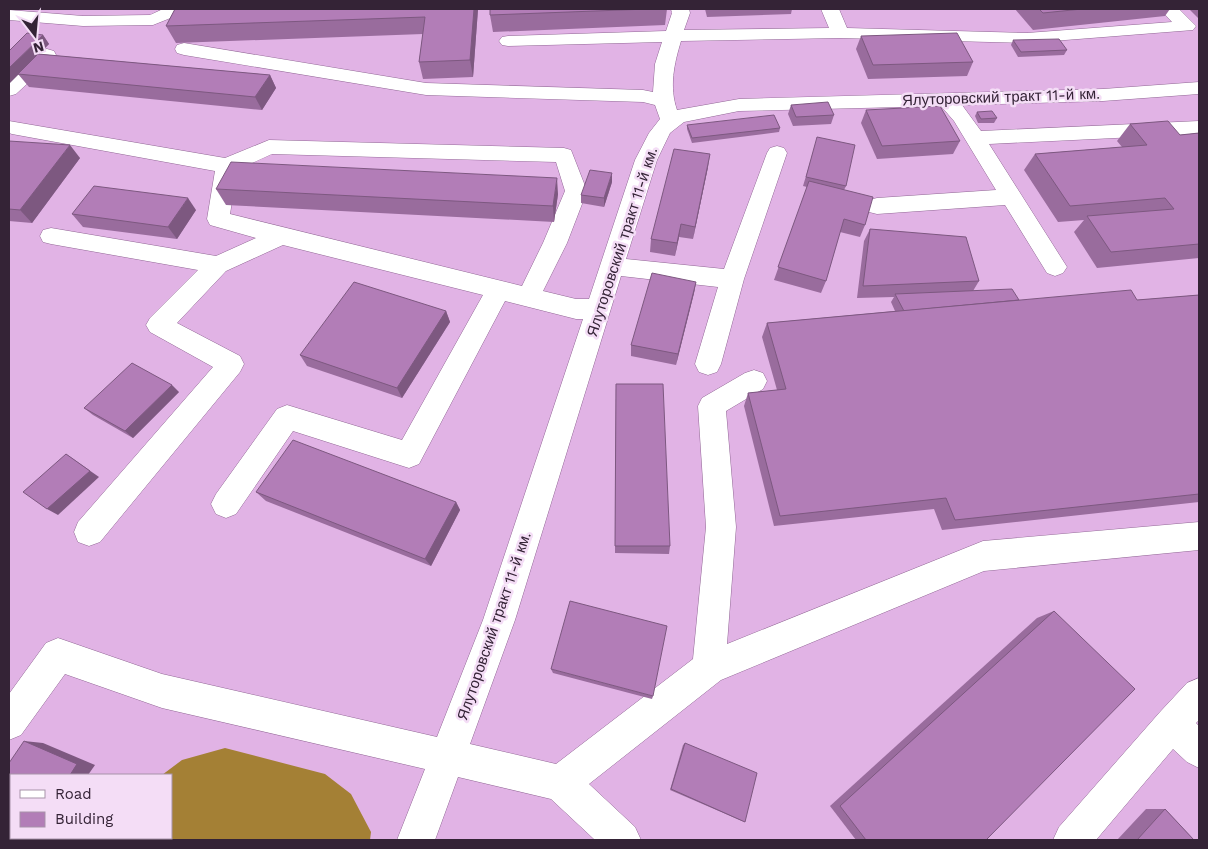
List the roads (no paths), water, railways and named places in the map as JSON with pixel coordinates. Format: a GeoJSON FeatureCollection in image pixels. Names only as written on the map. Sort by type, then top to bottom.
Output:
{"type":"FeatureCollection","features":[{"type":"Feature","properties":{"kind":"street"},"geometry":{"type":"LineString","coordinates":[[9,15],[83,21],[153,20],[177,9]]}},
{"type":"Feature","properties":{"kind":"street"},"geometry":{"type":"LineString","coordinates":[[667,111],[663,65],[681,13],[680,9]]}},
{"type":"Feature","properties":{"kind":"street"},"geometry":{"type":"LineString","coordinates":[[830,9],[840,33]]}},
{"type":"Feature","properties":{"kind":"street"},"geometry":{"type":"LineString","coordinates":[[508,41],[840,33],[1027,38],[1187,26],[1169,9]]}},
{"type":"Feature","properties":{"kind":"street"},"geometry":{"type":"LineString","coordinates":[[184,49],[426,89],[643,96],[667,111]]}},
{"type":"Feature","properties":{"kind":"street"},"geometry":{"type":"LineString","coordinates":[[9,90],[46,55]]}},
{"type":"Feature","properties":{"kind":"street","name":"Ялуторовский тракт 11-й км."},"geometry":{"type":"LineString","coordinates":[[416,840],[498,620],[646,160],[667,111],[700,112],[739,105],[1103,94],[1199,88]]}},
{"type":"Feature","properties":{"kind":"street"},"geometry":{"type":"LineString","coordinates":[[946,99],[962,117],[976,138],[1055,267]]}},
{"type":"Feature","properties":{"kind":"street"},"geometry":{"type":"LineString","coordinates":[[10,126],[226,166],[269,147],[564,155],[576,192],[556,243],[529,296]]}},
{"type":"Feature","properties":{"kind":"street"},"geometry":{"type":"LineString","coordinates":[[976,138],[1199,128]]}},
{"type":"Feature","properties":{"kind":"street"},"geometry":{"type":"LineString","coordinates":[[708,364],[732,279],[778,153]]}},
{"type":"Feature","properties":{"kind":"street"},"geometry":{"type":"LineString","coordinates":[[226,166],[218,218],[281,236],[576,308],[598,310]]}},
{"type":"Feature","properties":{"kind":"street"},"geometry":{"type":"LineString","coordinates":[[878,206],[1012,197]]}},
{"type":"Feature","properties":{"kind":"street"},"geometry":{"type":"LineString","coordinates":[[51,236],[218,266]]}},
{"type":"Feature","properties":{"kind":"street"},"geometry":{"type":"LineString","coordinates":[[89,532],[231,364],[158,325],[218,266],[281,236]]}},
{"type":"Feature","properties":{"kind":"street"},"geometry":{"type":"LineString","coordinates":[[613,266],[641,271],[732,279]]}},
{"type":"Feature","properties":{"kind":"street"},"geometry":{"type":"LineString","coordinates":[[226,504],[287,417],[408,455],[499,289]]}},
{"type":"Feature","properties":{"kind":"street"},"geometry":{"type":"LineString","coordinates":[[709,668],[721,527],[712,406],[754,381]]}},
{"type":"Feature","properties":{"kind":"street"},"geometry":{"type":"LineString","coordinates":[[561,783],[709,668],[983,556],[1199,536]]}},
{"type":"Feature","properties":{"kind":"street"},"geometry":{"type":"LineString","coordinates":[[9,723],[58,655],[162,691],[561,783],[622,840]]}},
{"type":"Feature","properties":{"kind":"street"},"geometry":{"type":"LineString","coordinates":[[1072,840],[1199,695]]}},
{"type":"Feature","properties":{"kind":"street"},"geometry":{"type":"LineString","coordinates":[[1172,724],[1199,750]]}}]}
